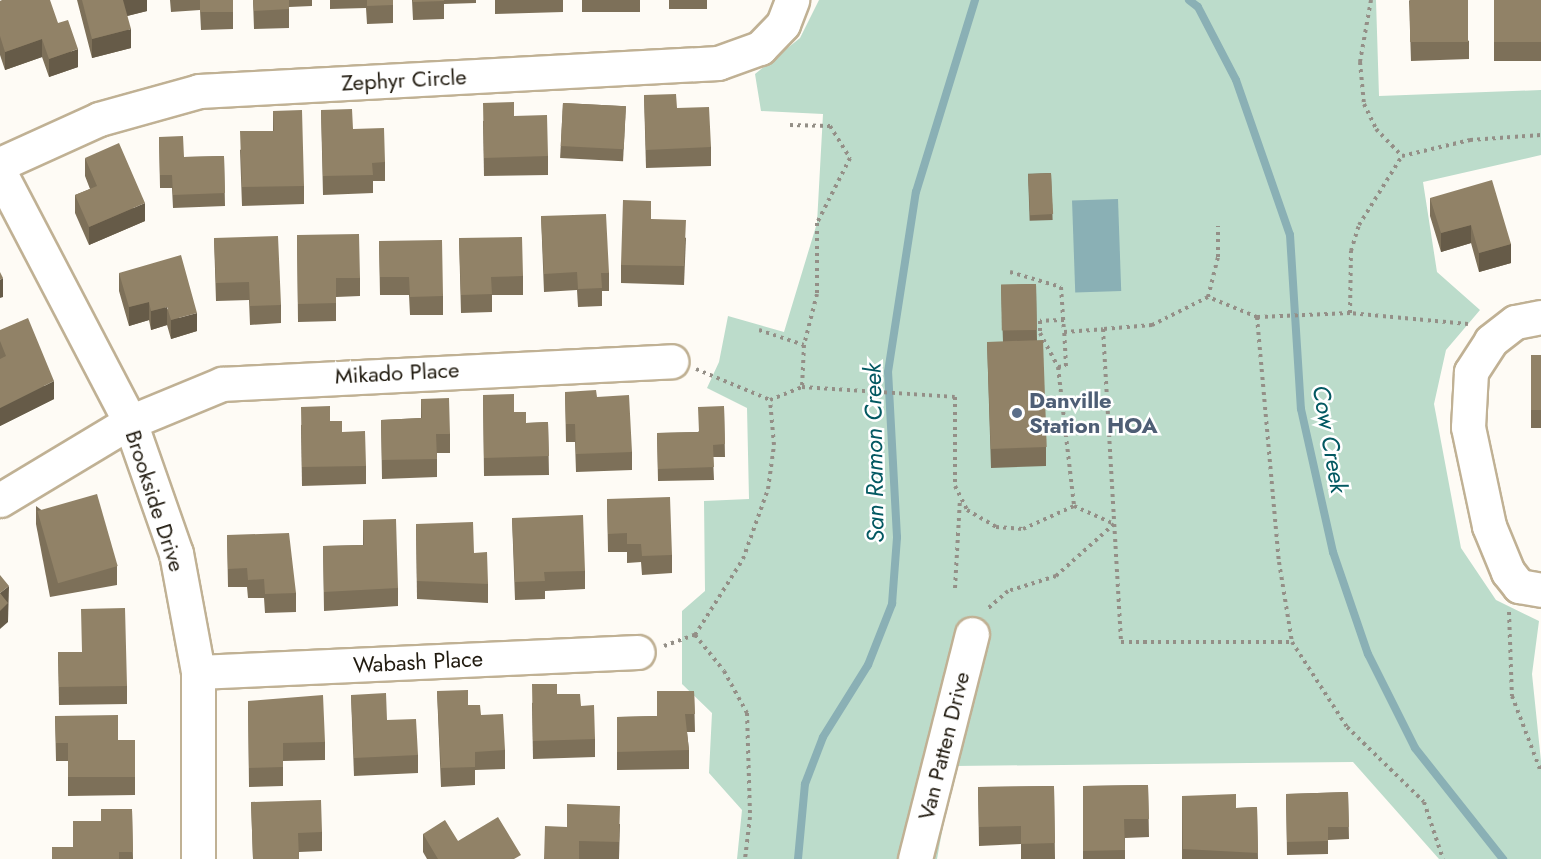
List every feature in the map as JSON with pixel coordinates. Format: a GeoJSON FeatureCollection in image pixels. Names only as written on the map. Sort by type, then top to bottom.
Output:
{"type":"FeatureCollection","features":[{"type":"Feature","properties":{"kind":"street","name":"Zephyr Circle"},"geometry":{"type":"LineString","coordinates":[[0,164],[99,118],[199,91],[718,63],[760,48],[783,24],[792,0]]}},
{"type":"Feature","properties":{"kind":"street","name":"Brookside Drive"},"geometry":{"type":"LineString","coordinates":[[0,173],[130,422],[176,553],[198,672],[198,859]]}},
{"type":"Feature","properties":{"kind":"street"},"geometry":{"type":"LineString","coordinates":[[1530,588],[1490,526],[1468,427],[1471,372],[1491,341],[1515,322],[1541,317]]}},
{"type":"Feature","properties":{"kind":"street","name":"Mikado Place"},"geometry":{"type":"LineString","coordinates":[[0,500],[130,422],[222,384],[671,361]]}},
{"type":"Feature","properties":{"kind":"street","name":"Van Patten Drive"},"geometry":{"type":"LineString","coordinates":[[915,859],[972,634]]}},
{"type":"Feature","properties":{"kind":"street","name":"Wabash Place"},"geometry":{"type":"LineString","coordinates":[[198,672],[638,652]]}},
{"type":"Feature","properties":{"kind":"path"},"geometry":{"type":"LineString","coordinates":[[1371,0],[1360,62],[1364,104],[1376,129],[1402,156]]}},
{"type":"Feature","properties":{"kind":"path"},"geometry":{"type":"LineString","coordinates":[[790,125],[830,126],[841,136],[850,158],[817,223],[817,294],[804,345],[802,387]]}},
{"type":"Feature","properties":{"kind":"path"},"geometry":{"type":"LineString","coordinates":[[1350,313],[1351,251],[1359,225],[1402,156],[1470,140],[1541,135]]}},
{"type":"Feature","properties":{"kind":"path"},"geometry":{"type":"LineString","coordinates":[[1208,297],[1218,257],[1218,226]]}},
{"type":"Feature","properties":{"kind":"path"},"geometry":{"type":"LineString","coordinates":[[1010,272],[1061,287],[1066,366],[1058,368]]}},
{"type":"Feature","properties":{"kind":"path"},"geometry":{"type":"LineString","coordinates":[[1064,332],[1152,325],[1208,297],[1257,317],[1350,313],[1467,323],[1491,341]]}},
{"type":"Feature","properties":{"kind":"path"},"geometry":{"type":"LineString","coordinates":[[1257,317],[1278,551],[1292,642],[1347,727],[1424,802],[1443,859]]}},
{"type":"Feature","properties":{"kind":"path"},"geometry":{"type":"LineString","coordinates":[[1064,320],[1040,321],[1040,333],[1058,368],[1074,506]]}},
{"type":"Feature","properties":{"kind":"path"},"geometry":{"type":"LineString","coordinates":[[1103,329],[1121,642],[1292,642]]}},
{"type":"Feature","properties":{"kind":"path"},"geometry":{"type":"LineString","coordinates":[[759,330],[804,345]]}},
{"type":"Feature","properties":{"kind":"path"},"geometry":{"type":"LineString","coordinates":[[671,361],[770,400],[802,387],[955,397],[954,464],[960,498],[955,588]]}},
{"type":"Feature","properties":{"kind":"path"},"geometry":{"type":"LineString","coordinates":[[638,652],[695,636],[743,559],[768,489],[774,445],[770,400]]}},
{"type":"Feature","properties":{"kind":"path"},"geometry":{"type":"LineString","coordinates":[[960,498],[967,510],[996,527],[1014,528],[1074,506],[1114,524]]}},
{"type":"Feature","properties":{"kind":"path"},"geometry":{"type":"LineString","coordinates":[[972,634],[987,607],[1008,591],[1056,576],[1114,524]]}},
{"type":"Feature","properties":{"kind":"path"},"geometry":{"type":"LineString","coordinates":[[1530,588],[1509,610],[1512,696],[1541,772]]}},
{"type":"Feature","properties":{"kind":"path"},"geometry":{"type":"LineString","coordinates":[[695,636],[724,671],[747,712],[750,817],[745,859]]}},
{"type":"Feature","properties":{"kind":"green space"},"geometry":{"type":"Polygon","coordinates":[[[819,0],[1376,0],[1379,96],[1541,90],[1541,155],[1423,182],[1437,272],[1480,310],[1446,350],[1434,404],[1461,548],[1496,600],[1539,621],[1532,674],[1541,761],[1541,859],[1439,859],[1353,762],[954,766],[937,859],[737,859],[742,810],[709,773],[712,713],[682,684],[682,611],[705,591],[704,501],[749,499],[747,408],[707,388],[719,362],[728,316],[784,332],[817,223],[823,114],[761,111],[755,74],[800,38],[819,0]]]}},
{"type":"Feature","properties":{"kind":"water"},"geometry":{"type":"Polygon","coordinates":[[[1118,199],[1121,291],[1075,293],[1072,201],[1118,199]]]}},
{"type":"Feature","properties":{"kind":"building"},"geometry":{"type":"Polygon","coordinates":[[[50,0],[58,23],[68,20],[78,49],[49,59],[42,39],[5,52],[0,36],[0,1],[50,0]]]}},
{"type":"Feature","properties":{"kind":"building"},"geometry":{"type":"Polygon","coordinates":[[[82,0],[123,0],[131,29],[92,39],[82,0]]]}},
{"type":"Feature","properties":{"kind":"building"},"geometry":{"type":"Polygon","coordinates":[[[200,0],[233,0],[233,12],[200,12],[200,0]]]}},
{"type":"Feature","properties":{"kind":"building"},"geometry":{"type":"Polygon","coordinates":[[[253,0],[289,0],[289,9],[254,11],[253,0]]]}},
{"type":"Feature","properties":{"kind":"building"},"geometry":{"type":"Polygon","coordinates":[[[367,0],[393,0],[393,5],[367,6],[367,0]]]}},
{"type":"Feature","properties":{"kind":"building"},"geometry":{"type":"Polygon","coordinates":[[[413,0],[444,0],[444,1],[413,2],[413,0]]]}},
{"type":"Feature","properties":{"kind":"building"},"geometry":{"type":"Polygon","coordinates":[[[1410,0],[1468,0],[1468,42],[1410,42],[1410,0]]]}},
{"type":"Feature","properties":{"kind":"building"},"geometry":{"type":"Polygon","coordinates":[[[1494,0],[1541,0],[1541,42],[1494,42],[1494,0]]]}},
{"type":"Feature","properties":{"kind":"building"},"geometry":{"type":"Polygon","coordinates":[[[676,94],[677,108],[709,107],[711,147],[646,150],[644,95],[676,94]]]}},
{"type":"Feature","properties":{"kind":"building"},"geometry":{"type":"Polygon","coordinates":[[[514,102],[514,116],[547,115],[548,156],[484,158],[483,103],[514,102]]]}},
{"type":"Feature","properties":{"kind":"building"},"geometry":{"type":"Polygon","coordinates":[[[563,103],[626,106],[624,149],[561,146],[563,103]]]}},
{"type":"Feature","properties":{"kind":"building"},"geometry":{"type":"Polygon","coordinates":[[[352,109],[353,129],[384,128],[385,162],[372,163],[373,175],[323,176],[321,110],[352,109]]]}},
{"type":"Feature","properties":{"kind":"building"},"geometry":{"type":"Polygon","coordinates":[[[302,110],[304,186],[242,187],[240,131],[274,131],[273,111],[302,110]]]}},
{"type":"Feature","properties":{"kind":"building"},"geometry":{"type":"Polygon","coordinates":[[[183,136],[184,157],[224,156],[225,193],[173,195],[172,175],[160,175],[159,137],[183,136]]]}},
{"type":"Feature","properties":{"kind":"building"},"geometry":{"type":"Polygon","coordinates":[[[119,143],[145,203],[89,227],[75,195],[97,186],[85,158],[119,143]]]}},
{"type":"Feature","properties":{"kind":"building"},"geometry":{"type":"Polygon","coordinates":[[[1051,173],[1053,214],[1030,215],[1028,174],[1051,173]]]}},
{"type":"Feature","properties":{"kind":"building"},"geometry":{"type":"Polygon","coordinates":[[[1492,180],[1511,244],[1479,253],[1471,225],[1441,233],[1430,198],[1492,180]]]}},
{"type":"Feature","properties":{"kind":"building"},"geometry":{"type":"Polygon","coordinates":[[[623,200],[651,201],[651,219],[686,220],[684,266],[621,265],[623,200]]]}},
{"type":"Feature","properties":{"kind":"building"},"geometry":{"type":"Polygon","coordinates":[[[606,214],[609,273],[601,273],[602,288],[578,289],[577,272],[544,274],[541,216],[606,214]]]}},
{"type":"Feature","properties":{"kind":"building"},"geometry":{"type":"Polygon","coordinates":[[[359,234],[360,278],[336,278],[336,303],[298,304],[297,235],[359,234]]]}},
{"type":"Feature","properties":{"kind":"building"},"geometry":{"type":"Polygon","coordinates":[[[278,236],[281,305],[250,306],[249,282],[216,283],[214,238],[278,236]]]}},
{"type":"Feature","properties":{"kind":"building"},"geometry":{"type":"Polygon","coordinates":[[[522,237],[523,276],[491,277],[492,294],[461,295],[459,238],[522,237]]]}},
{"type":"Feature","properties":{"kind":"building"},"geometry":{"type":"Polygon","coordinates":[[[442,240],[443,296],[410,297],[409,277],[380,277],[379,241],[442,240]]]}},
{"type":"Feature","properties":{"kind":"building"},"geometry":{"type":"Polygon","coordinates":[[[181,255],[197,313],[171,320],[167,307],[151,311],[149,302],[129,307],[119,273],[181,255]]]}},
{"type":"Feature","properties":{"kind":"building"},"geometry":{"type":"Polygon","coordinates":[[[1036,284],[1037,330],[1002,331],[1001,285],[1036,284]]]}},
{"type":"Feature","properties":{"kind":"building"},"geometry":{"type":"Polygon","coordinates":[[[28,318],[54,381],[0,408],[0,359],[6,356],[0,341],[0,330],[28,318]]]}},
{"type":"Feature","properties":{"kind":"building","name":"Danville Station HOA"},"geometry":{"type":"Polygon","coordinates":[[[1043,340],[1047,447],[991,449],[987,342],[1043,340]]]}},
{"type":"Feature","properties":{"kind":"building"},"geometry":{"type":"Polygon","coordinates":[[[1531,355],[1541,355],[1541,410],[1531,410],[1531,355]]]}},
{"type":"Feature","properties":{"kind":"building"},"geometry":{"type":"Polygon","coordinates":[[[596,390],[597,397],[629,395],[632,452],[576,454],[575,424],[566,424],[565,392],[596,390]]]}},
{"type":"Feature","properties":{"kind":"building"},"geometry":{"type":"Polygon","coordinates":[[[514,394],[514,412],[526,412],[526,423],[548,422],[549,456],[484,458],[483,395],[514,394]]]}},
{"type":"Feature","properties":{"kind":"building"},"geometry":{"type":"Polygon","coordinates":[[[449,398],[450,434],[436,434],[437,459],[382,460],[381,420],[422,418],[421,399],[449,398]]]}},
{"type":"Feature","properties":{"kind":"building"},"geometry":{"type":"Polygon","coordinates":[[[330,406],[330,421],[342,421],[342,432],[365,431],[366,466],[302,467],[301,407],[330,406]]]}},
{"type":"Feature","properties":{"kind":"building"},"geometry":{"type":"Polygon","coordinates":[[[724,406],[725,444],[713,445],[714,467],[658,469],[657,433],[699,432],[698,407],[724,406]]]}},
{"type":"Feature","properties":{"kind":"building"},"geometry":{"type":"Polygon","coordinates":[[[97,494],[118,566],[58,583],[37,511],[97,494]]]}},
{"type":"Feature","properties":{"kind":"building"},"geometry":{"type":"Polygon","coordinates":[[[670,497],[672,555],[642,556],[641,544],[627,544],[627,533],[608,534],[607,499],[670,497]]]}},
{"type":"Feature","properties":{"kind":"building"},"geometry":{"type":"Polygon","coordinates":[[[583,515],[585,571],[544,572],[545,581],[515,582],[512,518],[583,515]]]}},
{"type":"Feature","properties":{"kind":"building"},"geometry":{"type":"Polygon","coordinates":[[[396,519],[398,588],[324,592],[323,546],[364,545],[363,520],[396,519]]]}},
{"type":"Feature","properties":{"kind":"building"},"geometry":{"type":"Polygon","coordinates":[[[473,522],[474,553],[487,552],[488,584],[417,581],[416,524],[473,522]]]}},
{"type":"Feature","properties":{"kind":"building"},"geometry":{"type":"Polygon","coordinates":[[[289,533],[296,593],[265,594],[264,579],[248,580],[247,568],[228,569],[227,535],[289,533]]]}},
{"type":"Feature","properties":{"kind":"building"},"geometry":{"type":"Polygon","coordinates":[[[0,575],[9,586],[0,593],[0,575]]]}},
{"type":"Feature","properties":{"kind":"building"},"geometry":{"type":"Polygon","coordinates":[[[0,593],[8,603],[0,611],[0,593]]]}},
{"type":"Feature","properties":{"kind":"building"},"geometry":{"type":"Polygon","coordinates":[[[125,608],[127,686],[59,687],[58,652],[82,652],[81,609],[125,608]]]}},
{"type":"Feature","properties":{"kind":"building"},"geometry":{"type":"Polygon","coordinates":[[[532,684],[557,684],[557,694],[580,694],[581,706],[594,705],[595,739],[533,741],[532,684]]]}},
{"type":"Feature","properties":{"kind":"building"},"geometry":{"type":"Polygon","coordinates":[[[468,690],[468,705],[480,705],[481,715],[503,714],[505,750],[475,752],[475,767],[441,768],[437,691],[468,690]]]}},
{"type":"Feature","properties":{"kind":"building"},"geometry":{"type":"Polygon","coordinates":[[[657,691],[694,691],[695,714],[685,714],[689,750],[617,752],[617,717],[657,716],[657,691]]]}},
{"type":"Feature","properties":{"kind":"building"},"geometry":{"type":"Polygon","coordinates":[[[386,693],[387,720],[416,719],[418,755],[354,758],[351,695],[386,693]]]}},
{"type":"Feature","properties":{"kind":"building"},"geometry":{"type":"Polygon","coordinates":[[[323,695],[325,742],[283,743],[283,767],[249,768],[248,701],[323,695]]]}},
{"type":"Feature","properties":{"kind":"building"},"geometry":{"type":"Polygon","coordinates":[[[118,715],[118,740],[135,740],[135,777],[68,777],[68,743],[56,743],[55,716],[118,715]]]}},
{"type":"Feature","properties":{"kind":"building"},"geometry":{"type":"Polygon","coordinates":[[[1148,785],[1149,819],[1124,819],[1125,850],[1083,851],[1083,786],[1148,785]]]}},
{"type":"Feature","properties":{"kind":"building"},"geometry":{"type":"Polygon","coordinates":[[[1054,786],[1055,843],[1021,844],[1021,826],[979,827],[978,787],[1054,786]]]}},
{"type":"Feature","properties":{"kind":"building"},"geometry":{"type":"Polygon","coordinates":[[[1348,792],[1349,827],[1328,827],[1328,841],[1287,842],[1286,794],[1348,792]]]}},
{"type":"Feature","properties":{"kind":"building"},"geometry":{"type":"Polygon","coordinates":[[[1236,794],[1236,808],[1257,807],[1258,853],[1183,849],[1182,796],[1236,794]]]}},
{"type":"Feature","properties":{"kind":"building"},"geometry":{"type":"Polygon","coordinates":[[[321,800],[322,832],[298,833],[299,859],[253,859],[251,802],[321,800]]]}},
{"type":"Feature","properties":{"kind":"building"},"geometry":{"type":"Polygon","coordinates":[[[567,804],[620,806],[619,842],[579,841],[579,859],[544,859],[545,826],[567,827],[567,804]]]}},
{"type":"Feature","properties":{"kind":"building"},"geometry":{"type":"Polygon","coordinates":[[[101,809],[132,809],[133,852],[119,852],[119,859],[52,859],[52,847],[73,847],[73,821],[101,821],[101,809]]]}},
{"type":"Feature","properties":{"kind":"building"},"geometry":{"type":"Polygon","coordinates":[[[498,817],[521,855],[514,859],[438,859],[423,834],[445,820],[458,841],[498,817]]]}},
{"type":"Feature","properties":{"kind":"waterway","name":"San Ramon Creek"},"geometry":{"type":"LineString","coordinates":[[798,859],[805,784],[823,737],[868,665],[892,604],[897,537],[888,372],[916,192],[975,0]]}},
{"type":"Feature","properties":{"kind":"waterway","name":"Cow Creek"},"geometry":{"type":"LineString","coordinates":[[1189,0],[1198,7],[1236,80],[1290,235],[1301,409],[1333,552],[1368,654],[1415,748],[1503,859]]}},
{"type":"Feature","properties":{"kind":"place","name":"Danville Station HOA"},"geometry":{"type":"Point","coordinates":[1017,413]}}]}
